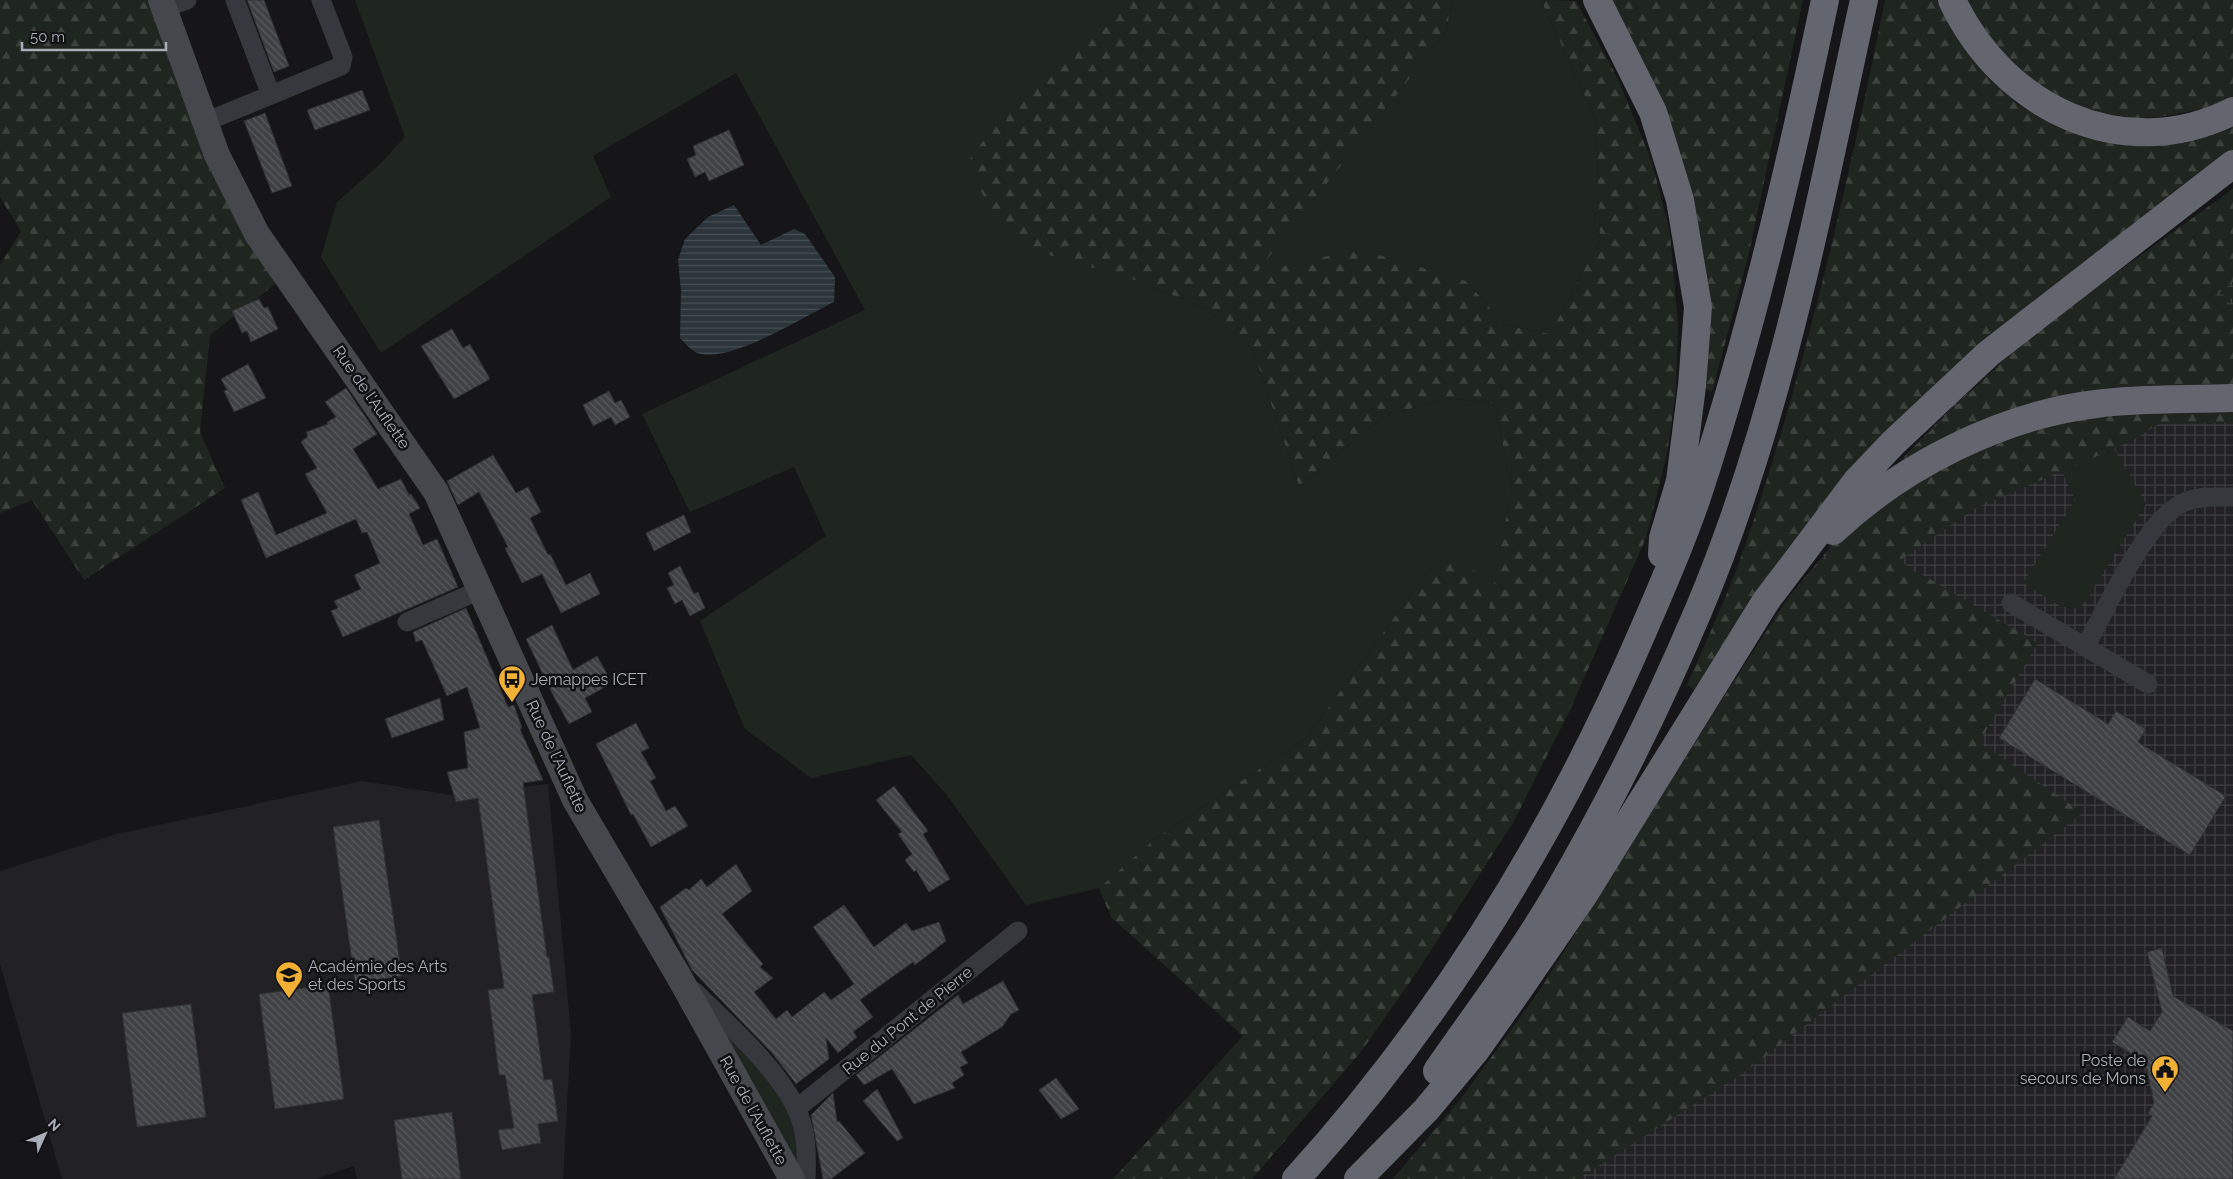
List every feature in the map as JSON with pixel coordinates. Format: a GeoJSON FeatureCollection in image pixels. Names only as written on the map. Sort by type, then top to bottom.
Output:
{"type":"FeatureCollection","features":[{"type":"Feature","properties":{"kind":"highway"},"geometry":{"type":"LineString","coordinates":[[1597,0],[1653,112],[1680,200],[1698,307],[1692,386],[1680,481],[1662,538],[1662,588]]}},
{"type":"Feature","properties":{"kind":"highway"},"geometry":{"type":"LineString","coordinates":[[1296,1179],[1337,1133],[1408,1042],[1466,960],[1523,870],[1573,782],[1619,687],[1662,588],[1696,500],[1755,304],[1805,99],[1826,0]]}},
{"type":"Feature","properties":{"kind":"highway"},"geometry":{"type":"LineString","coordinates":[[1349,1179],[1432,1078],[1500,982],[1557,894],[1609,801],[1658,703],[1700,607],[1738,502],[1794,315],[1864,0]]}},
{"type":"Feature","properties":{"kind":"highway"},"geometry":{"type":"LineString","coordinates":[[1952,0],[1988,57],[2005,77],[2048,107],[2097,126],[2153,134],[2198,125],[2233,111]]}},
{"type":"Feature","properties":{"kind":"highway"},"geometry":{"type":"LineString","coordinates":[[1358,1179],[1426,1110],[1476,1050],[1518,992],[1582,896],[1726,664],[1792,563],[1856,482],[1893,443],[1988,354],[2233,164]]}},
{"type":"Feature","properties":{"kind":"highway"},"geometry":{"type":"LineString","coordinates":[[1726,664],[1832,532],[1855,511],[1881,492],[1932,461],[1985,434],[2015,422],[2053,411],[2097,404],[2233,398]]}},
{"type":"Feature","properties":{"kind":"street"},"geometry":{"type":"LineString","coordinates":[[235,0],[272,95]]}},
{"type":"Feature","properties":{"kind":"street"},"geometry":{"type":"LineString","coordinates":[[205,122],[341,66],[343,57],[321,0]]}},
{"type":"Feature","properties":{"kind":"street","name":"Rue de l'Auflette"},"geometry":{"type":"LineString","coordinates":[[170,3],[216,155],[258,234],[436,492],[575,800],[678,975],[792,1179]]}},
{"type":"Feature","properties":{"kind":"street"},"geometry":{"type":"LineString","coordinates":[[2085,647],[2143,544],[2165,514],[2186,501],[2199,498],[2233,497]]}},
{"type":"Feature","properties":{"kind":"street"},"geometry":{"type":"LineString","coordinates":[[408,622],[480,590]]}},
{"type":"Feature","properties":{"kind":"street"},"geometry":{"type":"LineString","coordinates":[[2011,603],[2148,684]]}},
{"type":"Feature","properties":{"kind":"street","name":"Rue du Pont de Pierre"},"geometry":{"type":"LineString","coordinates":[[796,1109],[1018,931]]}},
{"type":"Feature","properties":{"kind":"street"},"geometry":{"type":"LineString","coordinates":[[678,975],[734,1031],[775,1076],[796,1109],[807,1148],[806,1179]]}},
{"type":"Feature","properties":{"kind":"shaded area"},"geometry":{"type":"Polygon","coordinates":[[[2233,189],[2233,1179],[1393,1179],[1461,1099],[1540,990],[1734,681],[1789,597],[1905,456],[1960,399],[2233,189]]]}},
{"type":"Feature","properties":{"kind":"shaded area"},"geometry":{"type":"Polygon","coordinates":[[[734,205],[761,245],[794,229],[805,234],[835,277],[834,302],[749,345],[715,354],[701,354],[692,350],[680,338],[681,291],[678,260],[685,239],[708,217],[734,205]]]}},
{"type":"Feature","properties":{"kind":"shaded area","name":"Académie des Arts et des Sports"},"geometry":{"type":"Polygon","coordinates":[[[362,781],[451,795],[548,784],[571,1034],[563,1179],[357,1179],[354,1166],[316,1179],[62,1179],[0,964],[0,871],[117,834],[362,781]]]}},
{"type":"Feature","properties":{"kind":"green space"},"geometry":{"type":"Polygon","coordinates":[[[0,0],[161,0],[217,155],[287,275],[210,335],[200,432],[225,488],[84,580],[32,500],[0,513],[0,265],[21,231],[0,197],[0,0]]]}},
{"type":"Feature","properties":{"kind":"green space"},"geometry":{"type":"Polygon","coordinates":[[[355,0],[1129,0],[1135,280],[1206,309],[1253,350],[1299,486],[1381,418],[1445,398],[1494,403],[1512,487],[1488,616],[1450,555],[1429,570],[1306,738],[1156,838],[1099,888],[1026,905],[946,794],[911,755],[811,778],[745,729],[700,621],[826,536],[794,467],[690,512],[642,414],[865,310],[736,73],[593,156],[611,197],[381,353],[321,257],[337,202],[380,164],[405,137],[355,0]]]}},
{"type":"Feature","properties":{"kind":"green space"},"geometry":{"type":"Polygon","coordinates":[[[1129,0],[1452,0],[1446,32],[1257,272],[1359,249],[1466,281],[1505,325],[1550,334],[1600,240],[1596,120],[1541,0],[1576,1],[1618,79],[1652,162],[1670,233],[1678,324],[1676,390],[1667,454],[1646,538],[1569,712],[1514,821],[1417,972],[1360,1053],[1252,1179],[1113,1179],[1243,1036],[1111,917],[1099,888],[1156,838],[1306,738],[1429,570],[1450,554],[1474,570],[1488,614],[1512,487],[1494,403],[1445,398],[1381,418],[1299,486],[1253,350],[1206,309],[1135,280],[1039,252],[1000,229],[967,163],[997,122],[1129,0]]]}},
{"type":"Feature","properties":{"kind":"green space"},"geometry":{"type":"Polygon","coordinates":[[[1452,0],[1541,0],[1596,120],[1600,240],[1550,334],[1505,325],[1466,281],[1256,272],[1446,32],[1452,0]]]}},
{"type":"Feature","properties":{"kind":"green space"},"geometry":{"type":"Polygon","coordinates":[[[1604,0],[1803,0],[1748,257],[1712,392],[1703,387],[1705,315],[1604,0]]]}},
{"type":"Feature","properties":{"kind":"green space"},"geometry":{"type":"Polygon","coordinates":[[[1885,0],[1937,0],[1960,42],[1988,77],[2017,104],[2056,125],[2096,137],[2233,121],[2233,150],[2173,200],[1784,556],[1734,626],[1694,690],[1687,685],[1739,564],[1767,479],[1806,344],[1841,207],[1885,0]]]}},
{"type":"Feature","properties":{"kind":"green space"},"geometry":{"type":"Polygon","coordinates":[[[1965,0],[2233,0],[2233,97],[2202,109],[2159,117],[2116,119],[2077,110],[2001,59],[1965,0]]]}},
{"type":"Feature","properties":{"kind":"green space"},"geometry":{"type":"Polygon","coordinates":[[[2233,189],[2233,282],[2214,297],[2233,314],[2233,385],[2138,386],[2087,391],[2041,402],[1910,461],[1905,456],[2027,337],[2233,189]]]}},
{"type":"Feature","properties":{"kind":"green space"},"geometry":{"type":"Polygon","coordinates":[[[2233,282],[2233,314],[2214,297],[2233,282]]]}},
{"type":"Feature","properties":{"kind":"green space"},"geometry":{"type":"Polygon","coordinates":[[[2233,408],[2233,423],[2159,424],[2131,441],[1974,509],[1899,561],[2038,643],[1979,742],[2083,813],[1743,1073],[1578,1179],[1393,1179],[1461,1099],[1540,990],[1734,681],[1789,597],[1847,532],[1889,496],[2011,434],[2080,416],[2233,408]]]}},
{"type":"Feature","properties":{"kind":"green space"},"geometry":{"type":"Polygon","coordinates":[[[2114,449],[2146,504],[2086,600],[2079,608],[2062,607],[2023,583],[2075,500],[2062,471],[2114,449]]]}},
{"type":"Feature","properties":{"kind":"green space"},"geometry":{"type":"Polygon","coordinates":[[[719,1026],[770,1084],[791,1117],[797,1134],[799,1150],[795,1169],[719,1026]]]}},
{"type":"Feature","properties":{"kind":"building"},"geometry":{"type":"Polygon","coordinates":[[[247,0],[264,0],[289,66],[274,72],[247,0]]]}},
{"type":"Feature","properties":{"kind":"building"},"geometry":{"type":"Polygon","coordinates":[[[362,90],[370,110],[315,130],[307,110],[362,90]]]}},
{"type":"Feature","properties":{"kind":"building"},"geometry":{"type":"Polygon","coordinates":[[[265,113],[292,186],[272,193],[244,121],[265,113]]]}},
{"type":"Feature","properties":{"kind":"building"},"geometry":{"type":"Polygon","coordinates":[[[729,130],[744,165],[709,181],[705,172],[695,177],[687,159],[696,155],[693,146],[729,130]]]}},
{"type":"Feature","properties":{"kind":"building"},"geometry":{"type":"Polygon","coordinates":[[[259,299],[264,308],[268,307],[278,329],[251,342],[247,331],[242,333],[232,311],[259,299]]]}},
{"type":"Feature","properties":{"kind":"building"},"geometry":{"type":"Polygon","coordinates":[[[452,329],[463,348],[470,344],[490,379],[454,399],[421,346],[452,329]]]}},
{"type":"Feature","properties":{"kind":"building"},"geometry":{"type":"Polygon","coordinates":[[[248,364],[266,398],[234,412],[224,391],[227,390],[221,379],[248,364]]]}},
{"type":"Feature","properties":{"kind":"building"},"geometry":{"type":"Polygon","coordinates":[[[346,388],[377,434],[353,449],[378,489],[401,479],[409,495],[411,494],[420,508],[409,514],[423,545],[437,539],[458,587],[343,637],[331,611],[338,608],[334,601],[361,589],[354,575],[380,563],[367,532],[362,533],[356,519],[266,558],[241,500],[258,492],[276,535],[327,513],[305,474],[317,468],[301,442],[308,436],[306,432],[328,424],[327,422],[336,417],[325,402],[346,388]]]}},
{"type":"Feature","properties":{"kind":"building"},"geometry":{"type":"Polygon","coordinates":[[[609,391],[615,403],[621,400],[630,417],[615,425],[611,417],[593,426],[583,405],[609,391]]]}},
{"type":"Feature","properties":{"kind":"building"},"geometry":{"type":"Polygon","coordinates":[[[493,455],[516,493],[528,487],[541,512],[530,518],[548,555],[550,554],[566,585],[590,573],[600,594],[561,613],[542,574],[522,583],[505,548],[508,547],[479,492],[458,505],[447,481],[493,455]]]}},
{"type":"Feature","properties":{"kind":"building"},"geometry":{"type":"Polygon","coordinates":[[[684,515],[691,532],[654,551],[646,533],[684,515]]]}},
{"type":"Feature","properties":{"kind":"building"},"geometry":{"type":"Polygon","coordinates":[[[680,566],[694,594],[698,592],[705,608],[690,616],[682,600],[675,604],[667,588],[674,585],[668,573],[680,566]]]}},
{"type":"Feature","properties":{"kind":"building"},"geometry":{"type":"Polygon","coordinates":[[[466,608],[508,707],[514,705],[522,728],[520,729],[543,780],[523,783],[547,957],[549,957],[554,992],[532,995],[544,1080],[552,1079],[558,1121],[538,1124],[541,1143],[502,1150],[498,1130],[514,1128],[505,1075],[499,1075],[488,990],[504,988],[478,798],[456,802],[447,772],[468,768],[464,732],[480,728],[467,687],[447,696],[422,640],[416,642],[413,632],[466,608]]]}},
{"type":"Feature","properties":{"kind":"building"},"geometry":{"type":"Polygon","coordinates":[[[552,625],[573,670],[597,656],[610,679],[605,682],[607,686],[585,698],[592,712],[569,724],[526,639],[552,625]]]}},
{"type":"Feature","properties":{"kind":"building"},"geometry":{"type":"Polygon","coordinates":[[[2035,679],[2108,724],[2116,711],[2146,729],[2138,742],[2226,796],[2190,855],[1999,738],[2035,679]]]}},
{"type":"Feature","properties":{"kind":"building"},"geometry":{"type":"Polygon","coordinates":[[[440,698],[444,720],[392,738],[385,719],[440,698]]]}},
{"type":"Feature","properties":{"kind":"building"},"geometry":{"type":"Polygon","coordinates":[[[636,723],[649,748],[641,752],[656,778],[650,781],[666,811],[675,806],[688,826],[651,847],[633,814],[631,815],[596,744],[636,723]]]}},
{"type":"Feature","properties":{"kind":"building"},"geometry":{"type":"Polygon","coordinates":[[[894,786],[928,831],[923,834],[950,879],[929,892],[916,870],[914,872],[905,860],[912,854],[898,834],[902,832],[876,800],[894,786]]]}},
{"type":"Feature","properties":{"kind":"building"},"geometry":{"type":"Polygon","coordinates":[[[379,820],[402,976],[355,983],[333,827],[379,820]]]}},
{"type":"Feature","properties":{"kind":"building"},"geometry":{"type":"Polygon","coordinates":[[[736,864],[752,891],[722,914],[763,964],[760,967],[773,978],[754,992],[776,1019],[787,1010],[792,1017],[824,992],[831,1000],[854,984],[813,927],[844,905],[874,947],[906,923],[912,931],[939,922],[946,941],[915,965],[913,962],[860,1000],[873,1017],[853,1032],[857,1037],[838,1053],[826,1038],[829,1059],[796,1084],[772,1053],[692,970],[660,907],[686,888],[689,890],[701,879],[707,887],[736,864]]]}},
{"type":"Feature","properties":{"kind":"building"},"geometry":{"type":"Polygon","coordinates":[[[2162,948],[2173,996],[2233,1031],[2233,1179],[2114,1179],[2152,1116],[2148,1113],[2154,1103],[2145,1062],[2112,1042],[2128,1017],[2150,1031],[2162,1012],[2147,952],[2162,948]]]}},
{"type":"Feature","properties":{"kind":"building"},"geometry":{"type":"Polygon","coordinates":[[[1003,981],[1019,1010],[1011,1014],[1002,1027],[961,1052],[968,1063],[960,1067],[964,1075],[952,1083],[955,1088],[914,1104],[892,1069],[864,1085],[856,1075],[958,995],[963,1004],[1003,981]]]}},
{"type":"Feature","properties":{"kind":"building"},"geometry":{"type":"Polygon","coordinates":[[[328,985],[344,1099],[275,1109],[259,994],[328,985]]]}},
{"type":"Feature","properties":{"kind":"building"},"geometry":{"type":"Polygon","coordinates":[[[191,1004],[206,1117],[137,1127],[122,1013],[191,1004]]]}},
{"type":"Feature","properties":{"kind":"building"},"geometry":{"type":"Polygon","coordinates":[[[1056,1078],[1079,1109],[1061,1119],[1039,1090],[1056,1078]]]}},
{"type":"Feature","properties":{"kind":"building"},"geometry":{"type":"Polygon","coordinates":[[[877,1089],[903,1138],[897,1141],[863,1101],[877,1089]]]}},
{"type":"Feature","properties":{"kind":"building"},"geometry":{"type":"Polygon","coordinates":[[[833,1093],[837,1122],[839,1121],[865,1153],[831,1179],[823,1179],[811,1115],[833,1093]]]}},
{"type":"Feature","properties":{"kind":"building"},"geometry":{"type":"Polygon","coordinates":[[[452,1112],[461,1179],[402,1179],[394,1120],[452,1112]]]}},
{"type":"Feature","properties":{"kind":"place","name":"Jemappes ICET"},"geometry":{"type":"Point","coordinates":[512,703]}},
{"type":"Feature","properties":{"kind":"place","name":"Académie des Arts et des Sports"},"geometry":{"type":"Point","coordinates":[289,999]}},
{"type":"Feature","properties":{"kind":"place","name":"Poste de secours de Mons"},"geometry":{"type":"Point","coordinates":[2165,1093]}}]}
